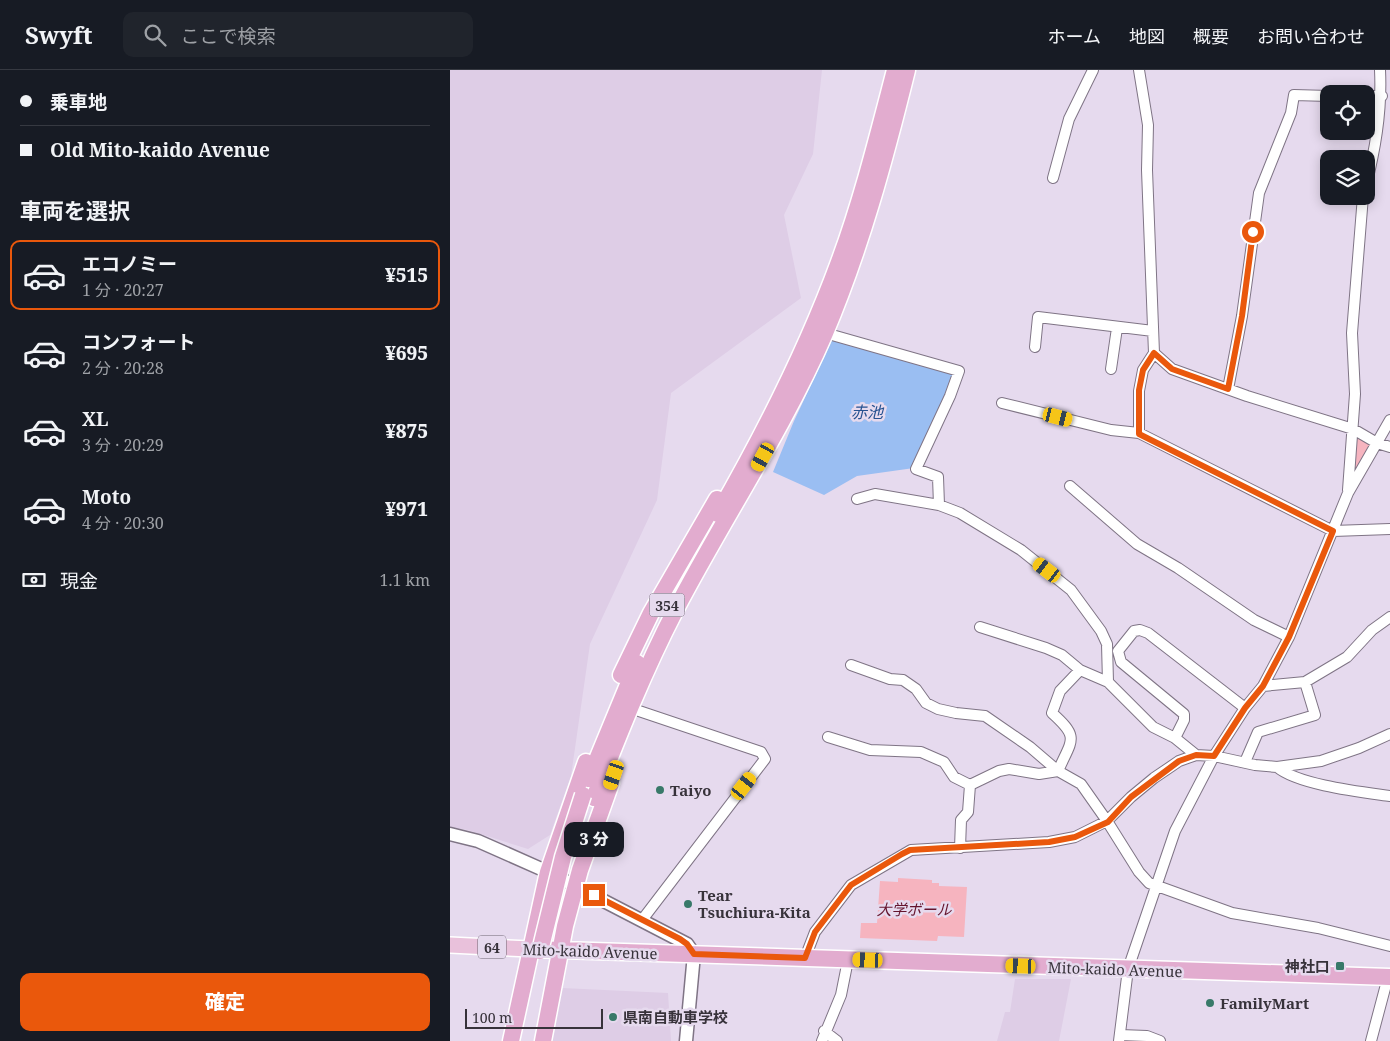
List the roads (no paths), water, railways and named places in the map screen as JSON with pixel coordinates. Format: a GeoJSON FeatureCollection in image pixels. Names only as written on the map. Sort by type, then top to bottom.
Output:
{"type":"FeatureCollection","features":[{"type":"Feature","properties":{"kind":"highway","name":"354"},"geometry":{"type":"LineString","coordinates":[[772,427],[839,263],[872,159],[895,70]]}},
{"type":"Feature","properties":{"kind":"highway","name":"354"},"geometry":{"type":"LineString","coordinates":[[545,950],[563,856],[589,796],[611,722],[643,651],[825,333],[852,263],[870,209],[908,70]]}},
{"type":"Feature","properties":{"kind":"highway"},"geometry":{"type":"LineString","coordinates":[[545,950],[576,886],[596,825],[639,711],[695,594],[748,502],[772,427]]}},
{"type":"Feature","properties":{"kind":"highway"},"geometry":{"type":"LineString","coordinates":[[528,1040],[545,950],[548,872],[596,734],[633,648],[723,488],[772,427]]}},
{"type":"Feature","properties":{"kind":"highway","name":"Mito-kaido Avenue"},"geometry":{"type":"LineString","coordinates":[[545,950],[1389,977]]}},
{"type":"Feature","properties":{"kind":"main road","name":"Mito-kaido Avenue"},"geometry":{"type":"LineString","coordinates":[[450,945],[545,950]]}},
{"type":"Feature","properties":{"kind":"street"},"geometry":{"type":"LineString","coordinates":[[1053,178],[1069,119],[1093,70]]}},
{"type":"Feature","properties":{"kind":"street"},"geometry":{"type":"LineString","coordinates":[[1139,70],[1148,126],[1147,170],[1154,353],[1143,370],[1139,390],[1139,434]]}},
{"type":"Feature","properties":{"kind":"street"},"geometry":{"type":"LineString","coordinates":[[1374,150],[1382,96],[1380,70]]}},
{"type":"Feature","properties":{"kind":"street"},"geometry":{"type":"LineString","coordinates":[[1228,389],[1242,316],[1259,194],[1291,113],[1294,95],[1320,96]]}},
{"type":"Feature","properties":{"kind":"street"},"geometry":{"type":"LineString","coordinates":[[1375,96],[1382,96]]}},
{"type":"Feature","properties":{"kind":"street"},"geometry":{"type":"LineString","coordinates":[[1348,493],[1355,394],[1352,333],[1362,205]]}},
{"type":"Feature","properties":{"kind":"street"},"geometry":{"type":"LineString","coordinates":[[1035,348],[1038,317],[1078,320],[1117,328],[1153,331]]}},
{"type":"Feature","properties":{"kind":"street"},"geometry":{"type":"LineString","coordinates":[[1111,368],[1117,328]]}},
{"type":"Feature","properties":{"kind":"street"},"geometry":{"type":"LineString","coordinates":[[825,333],[959,371],[950,396],[916,469],[938,477],[939,505]]}},
{"type":"Feature","properties":{"kind":"street"},"geometry":{"type":"LineString","coordinates":[[1154,353],[1172,369],[1353,429],[1390,448]]}},
{"type":"Feature","properties":{"kind":"street"},"geometry":{"type":"LineString","coordinates":[[1002,403],[1111,430],[1139,434],[1333,531],[1390,529]]}},
{"type":"Feature","properties":{"kind":"street"},"geometry":{"type":"LineString","coordinates":[[1160,1041],[1147,1036],[1119,1038],[1128,969],[1176,831],[1214,756],[1245,708],[1263,686],[1289,637],[1348,493],[1390,420]]}},
{"type":"Feature","properties":{"kind":"street"},"geometry":{"type":"LineString","coordinates":[[1070,486],[1137,544],[1178,568],[1254,620],[1289,637]]}},
{"type":"Feature","properties":{"kind":"street"},"geometry":{"type":"LineString","coordinates":[[857,499],[875,494],[939,505],[960,514],[1021,550],[1071,590],[1102,631],[1107,644],[1108,682]]}},
{"type":"Feature","properties":{"kind":"street"},"geometry":{"type":"LineString","coordinates":[[1263,686],[1305,682],[1347,657],[1372,630],[1390,617]]}},
{"type":"Feature","properties":{"kind":"street"},"geometry":{"type":"LineString","coordinates":[[980,627],[1046,648],[1062,655],[1080,670],[1108,682],[1153,727],[1175,738],[1196,755]]}},
{"type":"Feature","properties":{"kind":"street"},"geometry":{"type":"LineString","coordinates":[[1175,738],[1184,720],[1184,714],[1120,662],[1118,651],[1134,631],[1140,630],[1148,633],[1245,708]]}},
{"type":"Feature","properties":{"kind":"street"},"geometry":{"type":"LineString","coordinates":[[851,665],[890,679],[902,680],[916,689],[926,704],[938,709],[985,716],[1030,747],[1058,771],[1081,784],[1108,822],[1139,872],[1149,882],[1232,913],[1318,928],[1390,946]]}},
{"type":"Feature","properties":{"kind":"street"},"geometry":{"type":"LineString","coordinates":[[1058,771],[1072,740],[1069,729],[1052,713],[1060,691],[1080,670]]}},
{"type":"Feature","properties":{"kind":"street"},"geometry":{"type":"LineString","coordinates":[[1245,762],[1258,732],[1315,716],[1305,682]]}},
{"type":"Feature","properties":{"kind":"street"},"geometry":{"type":"LineString","coordinates":[[639,711],[761,752],[765,759],[642,920]]}},
{"type":"Feature","properties":{"kind":"street"},"geometry":{"type":"LineString","coordinates":[[805,958],[815,932],[856,880],[910,850],[1049,842],[1075,837],[1108,822],[1131,797],[1154,778],[1179,761],[1196,755],[1214,756],[1245,762],[1255,766],[1277,767],[1321,761],[1359,748],[1390,734]]}},
{"type":"Feature","properties":{"kind":"street"},"geometry":{"type":"LineString","coordinates":[[828,737],[870,750],[921,752],[944,762],[954,777],[970,785]]}},
{"type":"Feature","properties":{"kind":"street"},"geometry":{"type":"LineString","coordinates":[[1277,767],[1288,775],[1302,779],[1390,796]]}},
{"type":"Feature","properties":{"kind":"street"},"geometry":{"type":"LineString","coordinates":[[970,785],[999,771],[1009,769],[1039,774],[1058,771]]}},
{"type":"Feature","properties":{"kind":"street"},"geometry":{"type":"LineString","coordinates":[[960,848],[961,820],[968,812],[970,785]]}},
{"type":"Feature","properties":{"kind":"street"},"geometry":{"type":"LineString","coordinates":[[450,834],[478,841],[548,872],[687,944],[694,954],[686,1041]]}},
{"type":"Feature","properties":{"kind":"street"},"geometry":{"type":"LineString","coordinates":[[646,952],[659,939],[659,929]]}},
{"type":"Feature","properties":{"kind":"street"},"geometry":{"type":"LineString","coordinates":[[837,1041],[823,1036],[841,995],[848,960]]}},
{"type":"Feature","properties":{"kind":"street"},"geometry":{"type":"LineString","coordinates":[[1371,1041],[1389,977]]}},
{"type":"Feature","properties":{"kind":"water","name":"赤池"},"geometry":{"type":"Polygon","coordinates":[[[833,338],[957,372],[914,468],[857,476],[824,495],[773,472],[794,421],[833,338]]]}},
{"type":"Feature","properties":{"kind":"place","name":"Taiyo"},"geometry":{"type":"Point","coordinates":[660,790]}},
{"type":"Feature","properties":{"kind":"place","name":"Tear Tsuchiura-Kita"},"geometry":{"type":"Point","coordinates":[688,904]}},
{"type":"Feature","properties":{"kind":"place","name":"神社口"},"geometry":{"type":"Point","coordinates":[1340,966]}},
{"type":"Feature","properties":{"kind":"place","name":"FamilyMart"},"geometry":{"type":"Point","coordinates":[1210,1003]}},
{"type":"Feature","properties":{"kind":"place","name":"県南自動車学校"},"geometry":{"type":"Point","coordinates":[613,1017]}},
{"type":"Feature","properties":{"kind":"park label","name":"大学ボール"},"geometry":{"type":"Point","coordinates":[914,909]}}]}
